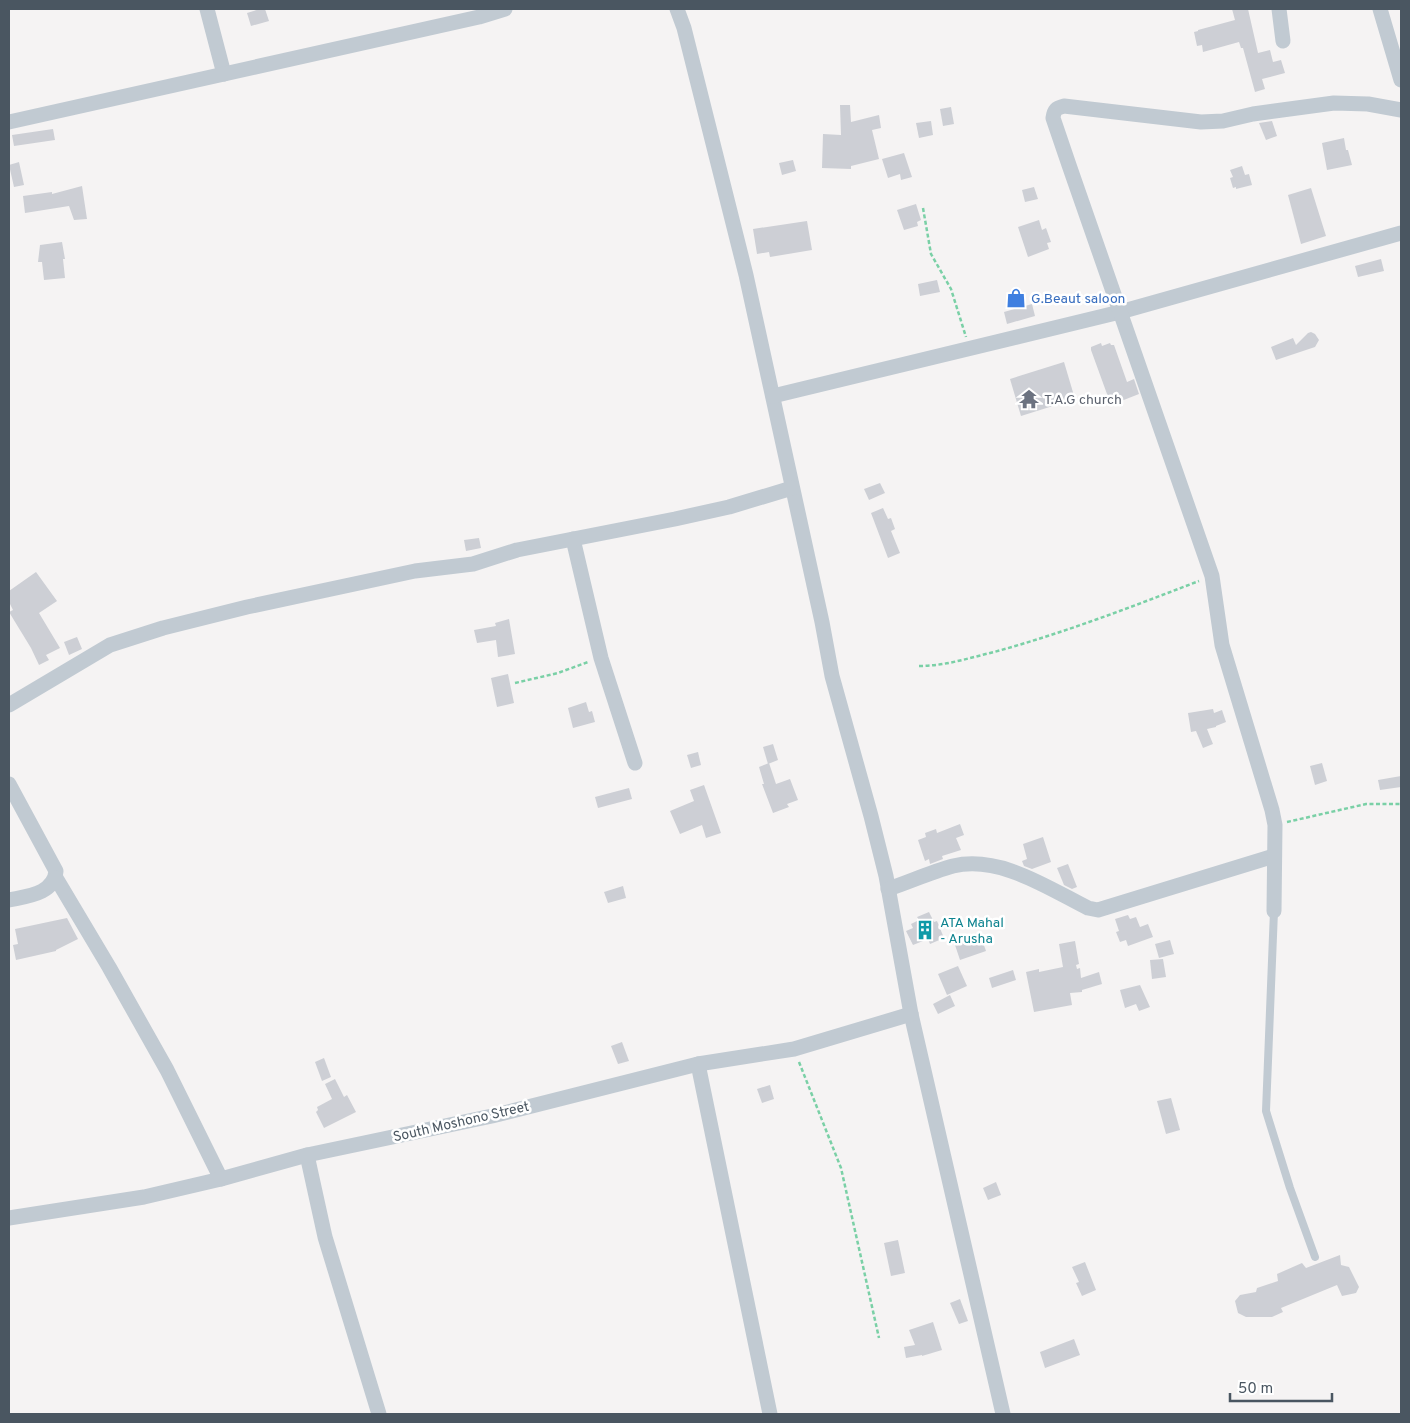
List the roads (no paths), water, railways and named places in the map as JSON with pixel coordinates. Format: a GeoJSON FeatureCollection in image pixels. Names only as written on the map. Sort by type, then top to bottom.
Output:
{"type":"FeatureCollection","features":[{"type":"Feature","properties":{"kind":"street"},"geometry":{"type":"LineString","coordinates":[[207,9],[224,74]]}},
{"type":"Feature","properties":{"kind":"street"},"geometry":{"type":"LineString","coordinates":[[9,122],[479,17],[505,9]]}},
{"type":"Feature","properties":{"kind":"street"},"geometry":{"type":"LineString","coordinates":[[677,9],[684,28],[746,275],[832,676],[871,816],[888,889],[911,1014],[1003,1414]]}},
{"type":"Feature","properties":{"kind":"street"},"geometry":{"type":"LineString","coordinates":[[1279,9],[1283,41]]}},
{"type":"Feature","properties":{"kind":"street"},"geometry":{"type":"LineString","coordinates":[[1380,9],[1401,80]]}},
{"type":"Feature","properties":{"kind":"street"},"geometry":{"type":"LineString","coordinates":[[1274,911],[1275,826],[1269,797],[1222,645],[1212,576],[1053,118],[1055,110],[1064,106],[1201,122],[1224,122],[1254,114],[1334,103],[1368,104],[1401,110]]}},
{"type":"Feature","properties":{"kind":"street"},"geometry":{"type":"LineString","coordinates":[[773,396],[1120,312],[1401,233]]}},
{"type":"Feature","properties":{"kind":"street"},"geometry":{"type":"LineString","coordinates":[[9,705],[110,645],[163,628],[247,607],[421,570],[473,564],[517,550],[729,507],[792,488]]}},
{"type":"Feature","properties":{"kind":"street"},"geometry":{"type":"LineString","coordinates":[[573,539],[601,658],[635,762]]}},
{"type":"Feature","properties":{"kind":"street"},"geometry":{"type":"LineString","coordinates":[[9,784],[54,864],[56,878],[167,1070],[221,1179]]}},
{"type":"Feature","properties":{"kind":"street"},"geometry":{"type":"LineString","coordinates":[[888,889],[954,866],[991,865],[1014,872],[1088,908],[1098,910],[1274,856]]}},
{"type":"Feature","properties":{"kind":"street"},"geometry":{"type":"LineString","coordinates":[[9,900],[44,890],[56,878]]}},
{"type":"Feature","properties":{"kind":"street","name":"South Moshono Street"},"geometry":{"type":"LineString","coordinates":[[9,1218],[144,1197],[221,1179],[307,1155],[492,1116],[698,1064],[794,1049],[911,1014]]}},
{"type":"Feature","properties":{"kind":"street"},"geometry":{"type":"LineString","coordinates":[[698,1064],[770,1414]]}},
{"type":"Feature","properties":{"kind":"street"},"geometry":{"type":"LineString","coordinates":[[307,1155],[325,1237],[380,1414]]}},
{"type":"Feature","properties":{"kind":"lane"},"geometry":{"type":"LineString","coordinates":[[1274,911],[1266,1110],[1290,1188],[1315,1257]]}},
{"type":"Feature","properties":{"kind":"place","name":"G.Beaut saloon"},"geometry":{"type":"Point","coordinates":[1016,298]}},
{"type":"Feature","properties":{"kind":"place","name":"T.A.G church"},"geometry":{"type":"Point","coordinates":[1029,399]}},
{"type":"Feature","properties":{"kind":"place","name":"ATA Mahal - Arusha"},"geometry":{"type":"Point","coordinates":[925,930]}}]}
